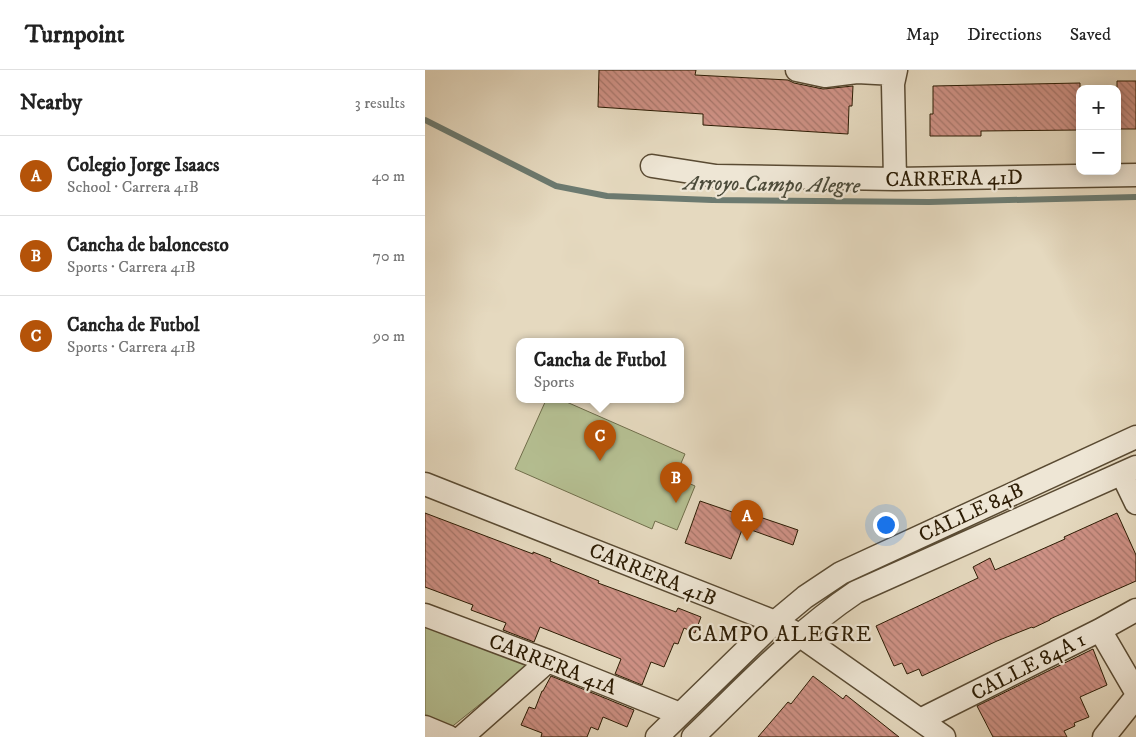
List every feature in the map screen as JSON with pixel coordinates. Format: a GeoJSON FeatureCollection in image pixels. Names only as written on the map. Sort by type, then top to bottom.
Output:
{"type":"FeatureCollection","features":[{"type":"Feature","properties":{"kind":"street"},"geometry":{"type":"LineString","coordinates":[[797,70],[825,76],[857,72],[896,72],[893,84],[895,179]]}},
{"type":"Feature","properties":{"kind":"street","name":"CARRERA 41D"},"geometry":{"type":"LineString","coordinates":[[652,166],[717,176],[895,179],[1136,175]]}},
{"type":"Feature","properties":{"kind":"street","name":"CALLE 84B"},"geometry":{"type":"LineString","coordinates":[[657,737],[775,622],[805,597],[841,572],[1136,437]]}},
{"type":"Feature","properties":{"kind":"street"},"geometry":{"type":"LineString","coordinates":[[1129,470],[1136,503]]}},
{"type":"Feature","properties":{"kind":"street","name":"CALLE 84B"},"geometry":{"type":"LineString","coordinates":[[693,737],[799,635],[829,610],[856,592],[1129,470]]}},
{"type":"Feature","properties":{"kind":"street","name":"CARRERA 41B"},"geometry":{"type":"LineString","coordinates":[[425,484],[775,622],[799,635],[944,737]]}},
{"type":"Feature","properties":{"kind":"street","name":"CALLE 84A 1"},"geometry":{"type":"LineString","coordinates":[[920,720],[1136,610]]}},
{"type":"Feature","properties":{"kind":"street","name":"CARRERA 41A"},"geometry":{"type":"LineString","coordinates":[[425,615],[548,660],[680,714]]}},
{"type":"Feature","properties":{"kind":"street"},"geometry":{"type":"LineString","coordinates":[[1100,630],[1136,692]]}},
{"type":"Feature","properties":{"kind":"street"},"geometry":{"type":"LineString","coordinates":[[462,737],[548,660]]}},
{"type":"Feature","properties":{"kind":"street"},"geometry":{"type":"LineString","coordinates":[[1104,737],[1136,696]]}},
{"type":"Feature","properties":{"kind":"street"},"geometry":{"type":"LineString","coordinates":[[425,727],[449,737]]}},
{"type":"Feature","properties":{"kind":"green space"},"geometry":{"type":"Polygon","coordinates":[[[545,403],[569,403],[685,454],[675,477],[695,486],[677,530],[655,521],[652,529],[515,469],[545,403]]]}},
{"type":"Feature","properties":{"kind":"green space"},"geometry":{"type":"Polygon","coordinates":[[[425,627],[529,665],[449,729],[425,719],[425,627]]]}},
{"type":"Feature","properties":{"kind":"building"},"geometry":{"type":"Polygon","coordinates":[[[599,70],[696,70],[695,75],[788,80],[823,89],[853,86],[852,106],[849,106],[848,134],[703,125],[703,114],[598,107],[599,70]]]}},
{"type":"Feature","properties":{"kind":"building"},"geometry":{"type":"Polygon","coordinates":[[[1117,81],[1136,81],[1136,129],[1121,129],[1121,85],[1117,85],[1117,81]]]}},
{"type":"Feature","properties":{"kind":"building"},"geometry":{"type":"Polygon","coordinates":[[[1080,83],[1080,85],[1076,85],[1076,130],[981,131],[981,136],[930,136],[930,114],[933,114],[933,86],[1080,83]]]}},
{"type":"Feature","properties":{"kind":"building"},"geometry":{"type":"Polygon","coordinates":[[[700,501],[738,514],[739,510],[798,530],[793,545],[743,527],[731,559],[685,543],[700,501]]]}},
{"type":"Feature","properties":{"kind":"building"},"geometry":{"type":"Polygon","coordinates":[[[425,513],[551,559],[550,561],[599,581],[598,583],[676,612],[678,608],[701,617],[695,633],[684,628],[678,644],[674,643],[664,667],[651,662],[642,685],[615,674],[621,659],[540,627],[534,642],[503,630],[506,623],[471,610],[473,605],[425,587],[425,513]]]}},
{"type":"Feature","properties":{"kind":"building"},"geometry":{"type":"Polygon","coordinates":[[[1117,513],[1136,555],[1136,581],[1033,628],[997,641],[922,676],[919,669],[907,674],[902,663],[894,666],[876,626],[978,578],[973,567],[990,558],[995,570],[1065,539],[1064,537],[1117,513]]]}},
{"type":"Feature","properties":{"kind":"building"},"geometry":{"type":"Polygon","coordinates":[[[1093,649],[1107,685],[1080,697],[1089,717],[1074,723],[1075,726],[1064,731],[1067,737],[993,737],[977,706],[1093,649]]]}},
{"type":"Feature","properties":{"kind":"building"},"geometry":{"type":"Polygon","coordinates":[[[551,676],[634,710],[627,727],[603,717],[598,730],[591,727],[587,737],[541,737],[542,733],[521,725],[529,707],[535,709],[542,691],[551,676]]]}},
{"type":"Feature","properties":{"kind":"building"},"geometry":{"type":"Polygon","coordinates":[[[813,676],[843,699],[846,695],[899,737],[758,737],[788,702],[791,704],[813,676]]]}},
{"type":"Feature","properties":{"kind":"waterway","name":"Arroyo Campo Alegre"},"geometry":{"type":"LineString","coordinates":[[425,120],[556,186],[607,196],[712,200],[929,202],[1136,197]]}},
{"type":"Feature","properties":{"kind":"place","name":"Cancha de Futbol"},"geometry":{"type":"Point","coordinates":[600,461]}},
{"type":"Feature","properties":{"kind":"place","name":"Cancha de baloncesto"},"geometry":{"type":"Point","coordinates":[676,503]}},
{"type":"Feature","properties":{"kind":"place","name":"Colegio Jorge Isaacs"},"geometry":{"type":"Point","coordinates":[747,541]}},
{"type":"Feature","properties":{"kind":"district","name":"CAMPO ALEGRE"},"geometry":{"type":"Point","coordinates":[780,633]}}]}
